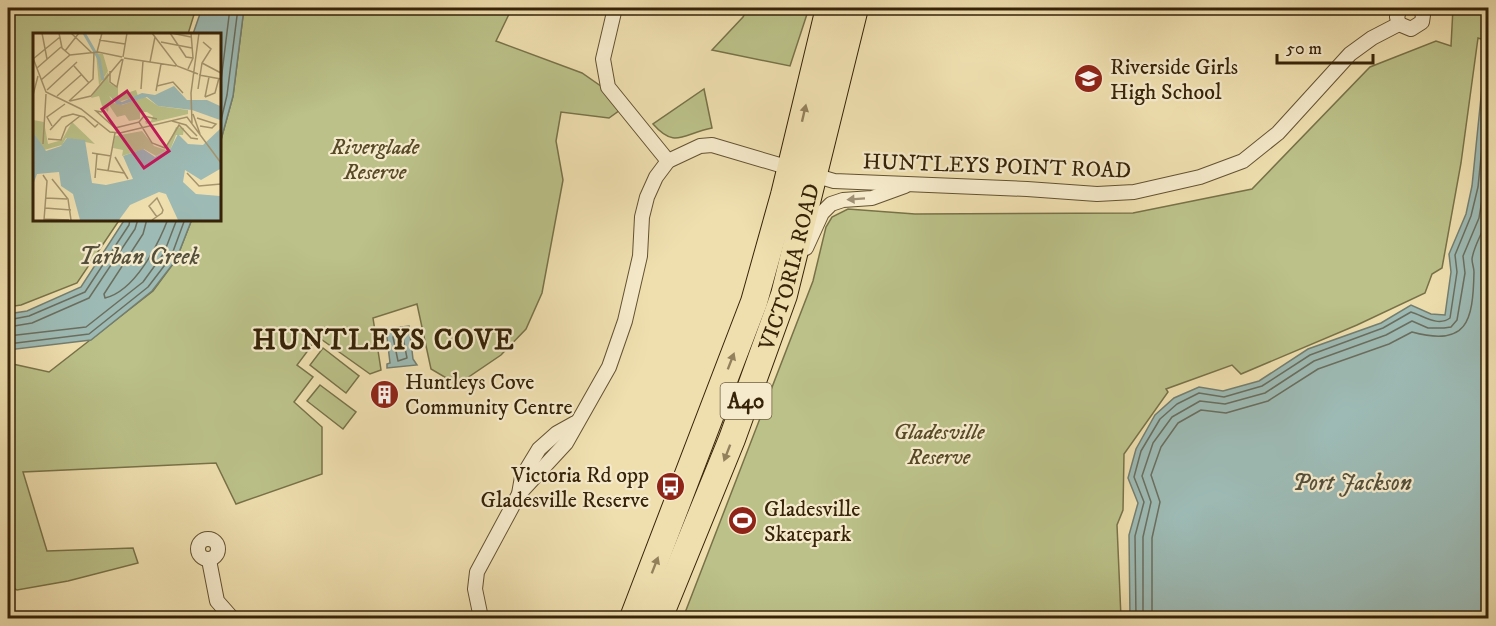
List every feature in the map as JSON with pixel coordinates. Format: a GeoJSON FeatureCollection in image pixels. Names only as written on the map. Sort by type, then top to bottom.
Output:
{"type":"FeatureCollection","features":[{"type":"Feature","properties":{"kind":"highway","name":"VICTORIA ROAD"},"geometry":{"type":"LineString","coordinates":[[659,618],[723,461],[784,295],[801,173],[829,8]]}},
{"type":"Feature","properties":{"kind":"highway","name":"VICTORIA ROAD"},"geometry":{"type":"LineString","coordinates":[[633,618],[801,173],[855,8]]}},
{"type":"Feature","properties":{"kind":"street"},"geometry":{"type":"LineString","coordinates":[[481,618],[475,589],[477,572],[519,494],[566,443],[575,423],[593,399],[609,368],[626,321],[640,256],[647,197],[668,161],[608,87],[603,58],[615,8]]}},
{"type":"Feature","properties":{"kind":"street"},"geometry":{"type":"LineString","coordinates":[[1399,24],[1397,16],[1400,8]]}},
{"type":"Feature","properties":{"kind":"street","name":"HUNTLEYS POINT ROAD"},"geometry":{"type":"LineString","coordinates":[[668,161],[700,146],[712,145],[834,182],[1116,194],[1164,187],[1223,170],[1244,161],[1262,148],[1350,54],[1372,38],[1399,24],[1408,29],[1418,27],[1423,18],[1420,8]]}},
{"type":"Feature","properties":{"kind":"street"},"geometry":{"type":"LineString","coordinates":[[784,295],[817,222],[828,206],[843,200],[872,198],[912,184]]}},
{"type":"Feature","properties":{"kind":"street"},"geometry":{"type":"LineString","coordinates":[[209,560],[217,601],[232,618]]}},
{"type":"Feature","properties":{"kind":"green space"},"geometry":{"type":"Polygon","coordinates":[[[8,8],[196,8],[188,33],[33,33],[33,220],[119,220],[77,283],[21,305],[8,307],[8,8]]]}},
{"type":"Feature","properties":{"kind":"green space","name":"Riverglade Reserve"},"geometry":{"type":"Polygon","coordinates":[[[244,8],[512,8],[496,41],[582,73],[605,89],[620,110],[609,118],[561,112],[556,141],[563,180],[542,293],[526,329],[501,355],[467,378],[453,382],[431,369],[417,304],[373,318],[381,370],[370,374],[318,337],[297,365],[313,377],[294,402],[322,427],[322,474],[236,504],[216,463],[23,472],[47,551],[133,548],[138,563],[68,581],[17,590],[8,584],[8,363],[49,372],[153,291],[176,260],[192,220],[220,220],[220,143],[233,96],[244,8]]]}},
{"type":"Feature","properties":{"kind":"green space"},"geometry":{"type":"Polygon","coordinates":[[[748,8],[809,8],[790,66],[712,50],[743,17],[748,8]]]}},
{"type":"Feature","properties":{"kind":"green space","name":"Gladesville Reserve"},"geometry":{"type":"Polygon","coordinates":[[[1453,8],[1488,8],[1487,41],[1478,38],[1461,163],[1442,268],[1432,274],[1425,293],[1357,325],[1241,374],[1232,365],[1166,389],[1168,392],[1124,454],[1123,510],[1117,525],[1121,618],[683,618],[813,281],[826,227],[832,217],[848,209],[915,214],[1133,213],[1252,189],[1370,67],[1436,41],[1451,46],[1453,8]]]}},
{"type":"Feature","properties":{"kind":"green space"},"geometry":{"type":"Polygon","coordinates":[[[704,89],[712,128],[673,138],[661,132],[653,124],[704,89]]]}},
{"type":"Feature","properties":{"kind":"green space"},"geometry":{"type":"Polygon","coordinates":[[[323,348],[359,376],[346,393],[310,365],[323,348]]]}},
{"type":"Feature","properties":{"kind":"green space"},"geometry":{"type":"Polygon","coordinates":[[[320,385],[356,412],[343,429],[307,401],[320,385]]]}},
{"type":"Feature","properties":{"kind":"water"},"geometry":{"type":"Polygon","coordinates":[[[202,8],[244,8],[233,96],[220,143],[220,33],[193,33],[202,8]]]}},
{"type":"Feature","properties":{"kind":"water","name":"Port Jackson"},"geometry":{"type":"Polygon","coordinates":[[[1488,28],[1488,618],[1130,618],[1129,535],[1138,503],[1128,478],[1136,449],[1155,415],[1174,398],[1199,387],[1223,391],[1259,381],[1308,349],[1381,323],[1411,305],[1431,314],[1445,315],[1451,272],[1449,254],[1466,214],[1472,186],[1488,28]]]}},
{"type":"Feature","properties":{"kind":"water","name":"Tarban Creek"},"geometry":{"type":"Polygon","coordinates":[[[124,220],[192,220],[176,260],[152,291],[91,340],[8,350],[8,314],[27,311],[81,287],[124,220]]]}},
{"type":"Feature","properties":{"kind":"water"},"geometry":{"type":"Polygon","coordinates":[[[409,326],[413,359],[417,365],[387,368],[387,364],[390,363],[386,329],[409,326]]]}},
{"type":"Feature","properties":{"kind":"place","name":"Riverside Girls High School"},"geometry":{"type":"Point","coordinates":[1089,79]}},
{"type":"Feature","properties":{"kind":"place","name":"Huntleys Cove Community Centre"},"geometry":{"type":"Point","coordinates":[384,394]}},
{"type":"Feature","properties":{"kind":"place","name":"Victoria Rd opp Gladesville Reserve"},"geometry":{"type":"Point","coordinates":[670,487]}},
{"type":"Feature","properties":{"kind":"place","name":"Gladesville Skatepark"},"geometry":{"type":"Point","coordinates":[743,521]}},
{"type":"Feature","properties":{"kind":"district","name":"HUNTLEYS COVE"},"geometry":{"type":"Point","coordinates":[384,339]}}]}
